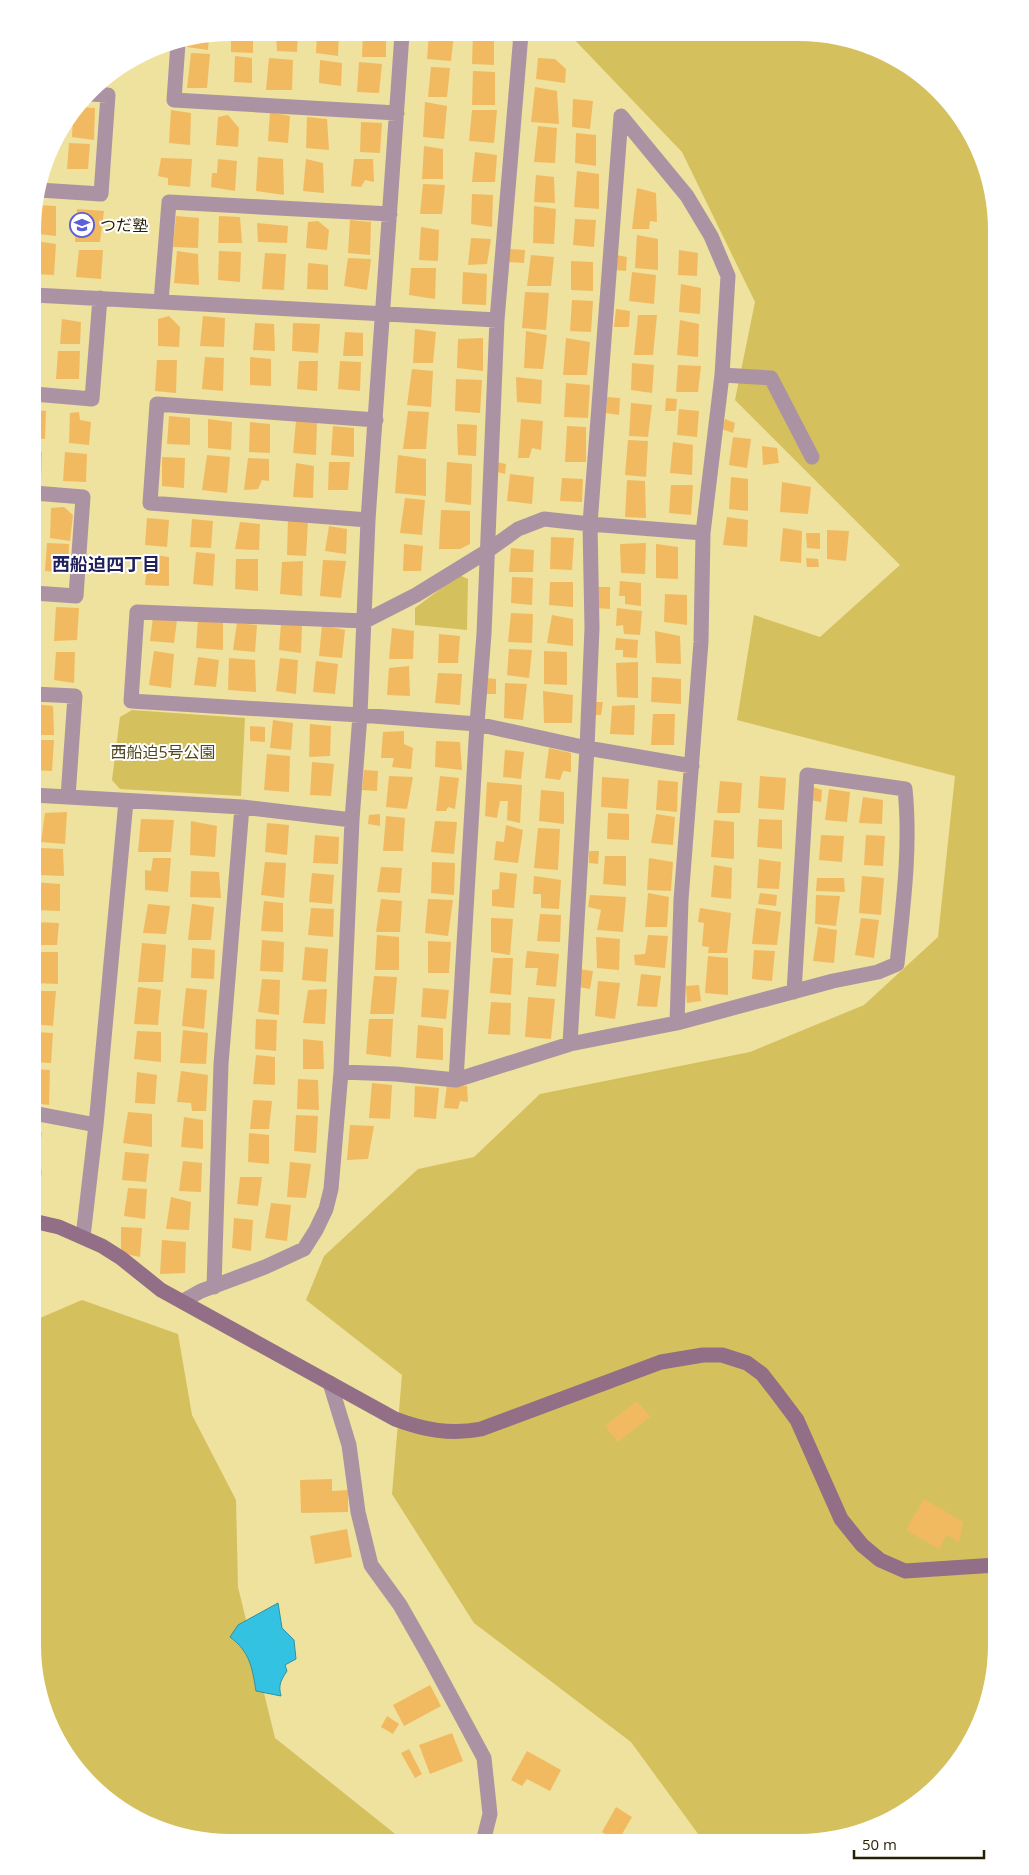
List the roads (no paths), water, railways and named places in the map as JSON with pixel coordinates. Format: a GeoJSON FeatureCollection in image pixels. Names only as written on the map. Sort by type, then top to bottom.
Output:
{"type":"FeatureCollection","features":[{"type":"Feature","properties":{"kind":"street"},"geometry":{"type":"LineString","coordinates":[[183,1302],[304,1249],[326,1210],[330,1189],[341,1072],[352,820],[360,715],[368,520],[402,41]]}},
{"type":"Feature","properties":{"kind":"street"},"geometry":{"type":"LineString","coordinates":[[456,1080],[484,634],[497,320],[520,41]]}},
{"type":"Feature","properties":{"kind":"street"},"geometry":{"type":"LineString","coordinates":[[178,49],[174,100],[397,112]]}},
{"type":"Feature","properties":{"kind":"street"},"geometry":{"type":"LineString","coordinates":[[46,190],[101,194],[108,96],[99,95]]}},
{"type":"Feature","properties":{"kind":"street"},"geometry":{"type":"LineString","coordinates":[[570,1044],[592,628],[590,524],[621,116],[687,196],[711,236],[728,276],[722,375],[703,533],[701,642],[681,900],[677,1022]]}},
{"type":"Feature","properties":{"kind":"street"},"geometry":{"type":"LineString","coordinates":[[161,302],[169,202],[390,214]]}},
{"type":"Feature","properties":{"kind":"street"},"geometry":{"type":"LineString","coordinates":[[41,295],[497,320]]}},
{"type":"Feature","properties":{"kind":"street"},"geometry":{"type":"LineString","coordinates":[[41,394],[92,398],[100,298]]}},
{"type":"Feature","properties":{"kind":"street"},"geometry":{"type":"LineString","coordinates":[[722,375],[771,378],[812,457]]}},
{"type":"Feature","properties":{"kind":"street"},"geometry":{"type":"LineString","coordinates":[[368,520],[150,503],[157,404],[376,420]]}},
{"type":"Feature","properties":{"kind":"street"},"geometry":{"type":"LineString","coordinates":[[41,494],[83,497],[76,596],[41,594]]}},
{"type":"Feature","properties":{"kind":"street"},"geometry":{"type":"LineString","coordinates":[[692,766],[587,748],[477,724],[131,701],[137,612],[364,621],[416,595],[518,530],[544,519],[703,533]]}},
{"type":"Feature","properties":{"kind":"street"},"geometry":{"type":"LineString","coordinates":[[41,694],[75,696],[68,797]]}},
{"type":"Feature","properties":{"kind":"street"},"geometry":{"type":"LineString","coordinates":[[341,1072],[396,1074],[456,1080],[570,1044],[677,1022],[878,972],[897,964],[905,877],[907,810],[905,789],[806,774],[794,992]]}},
{"type":"Feature","properties":{"kind":"street"},"geometry":{"type":"LineString","coordinates":[[41,795],[242,807],[352,820]]}},
{"type":"Feature","properties":{"kind":"street"},"geometry":{"type":"LineString","coordinates":[[83,1237],[96,1125],[126,801]]}},
{"type":"Feature","properties":{"kind":"street"},"geometry":{"type":"LineString","coordinates":[[214,1287],[221,1064],[242,807]]}},
{"type":"Feature","properties":{"kind":"street"},"geometry":{"type":"LineString","coordinates":[[41,1115],[96,1125]]}},
{"type":"Feature","properties":{"kind":"street"},"geometry":{"type":"LineString","coordinates":[[41,1222],[83,1237],[121,1258],[161,1290],[396,1419],[416,1427],[434,1431],[470,1431],[480,1429],[661,1362],[703,1355],[722,1355],[747,1363],[762,1374],[796,1420],[841,1519],[862,1546],[880,1560],[905,1571],[988,1565]]}},
{"type":"Feature","properties":{"kind":"street"},"geometry":{"type":"LineString","coordinates":[[330,1383],[349,1444],[358,1512],[372,1565],[405,1614],[484,1758],[490,1814],[486,1834]]}},
{"type":"Feature","properties":{"kind":"water"},"geometry":{"type":"Polygon","coordinates":[[[278,1603],[282,1628],[294,1640],[296,1659],[285,1665],[287,1671],[281,1683],[281,1696],[256,1691],[246,1654],[230,1637],[238,1625],[278,1603]]]}},
{"type":"Feature","properties":{"kind":"place","name":"つだ塾"},"geometry":{"type":"Point","coordinates":[82,225]}},
{"type":"Feature","properties":{"kind":"district","name":"西船迫四丁目"},"geometry":{"type":"Point","coordinates":[106,564]}},
{"type":"Feature","properties":{"kind":"park label","name":"西船迫5号公園"},"geometry":{"type":"Point","coordinates":[163,752]}}]}
